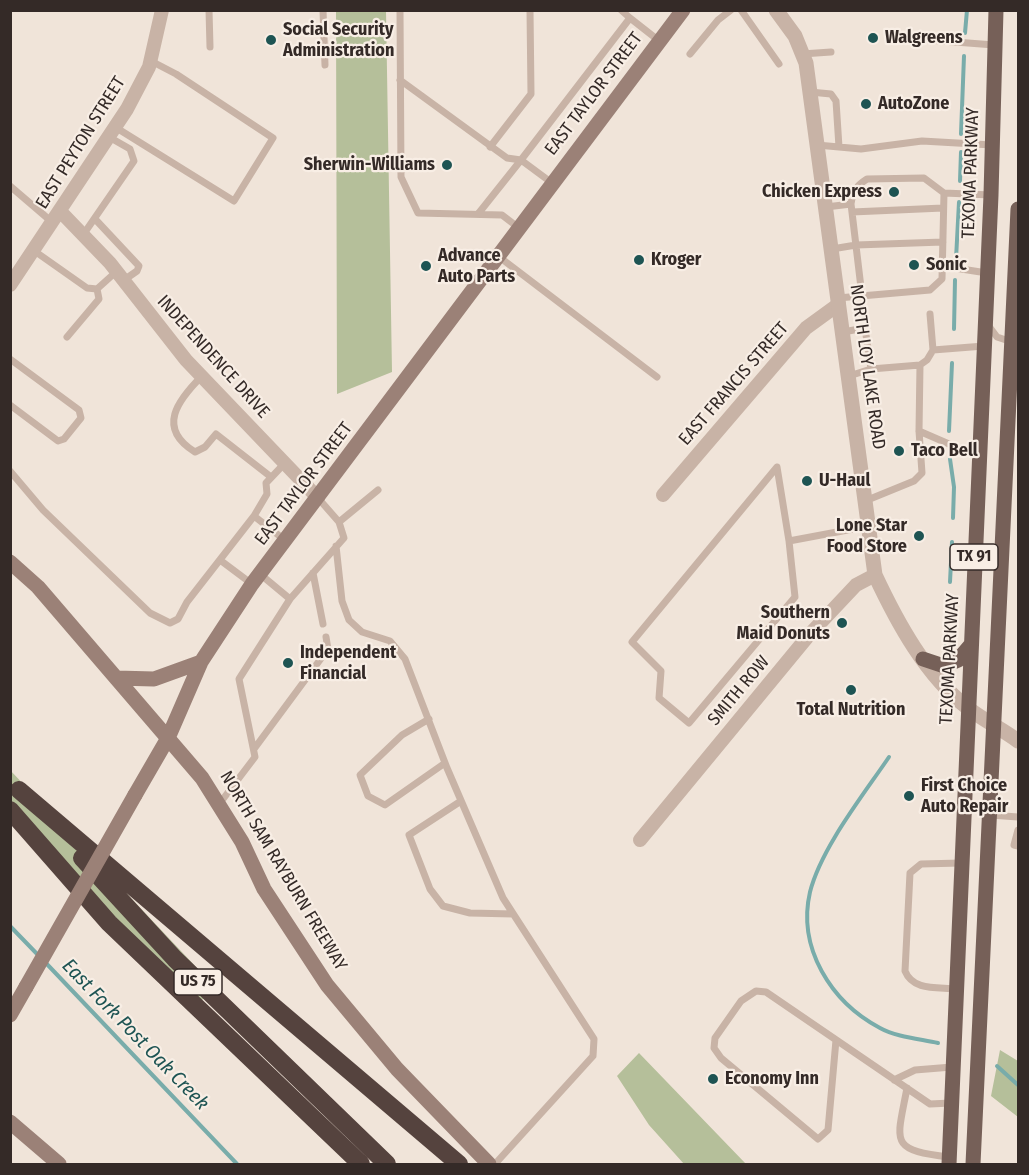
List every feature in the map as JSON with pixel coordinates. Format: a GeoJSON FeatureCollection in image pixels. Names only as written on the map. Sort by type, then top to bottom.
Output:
{"type":"FeatureCollection","features":[{"type":"Feature","properties":{"kind":"highway","name":"US 75"},"geometry":{"type":"LineString","coordinates":[[15,784],[175,960],[387,1164]]}},
{"type":"Feature","properties":{"kind":"highway"},"geometry":{"type":"LineString","coordinates":[[15,784],[459,1164]]}},
{"type":"Feature","properties":{"kind":"highway","name":"US 75"},"geometry":{"type":"LineString","coordinates":[[10,810],[109,923],[361,1164]]}},
{"type":"Feature","properties":{"kind":"main road","name":"EAST TAYLOR STREET"},"geometry":{"type":"LineString","coordinates":[[10,1015],[168,738],[201,662],[256,579],[658,40],[683,10]]}},
{"type":"Feature","properties":{"kind":"main road","name":"TEXOMA PARKWAY"},"geometry":{"type":"LineString","coordinates":[[949,1161],[991,195],[996,10]]}},
{"type":"Feature","properties":{"kind":"main road","name":"TX 91"},"geometry":{"type":"LineString","coordinates":[[973,1164],[1016,342],[1018,209]]}},
{"type":"Feature","properties":{"kind":"main road","name":"NORTH SAM RAYBURN FREEWAY"},"geometry":{"type":"LineString","coordinates":[[10,562],[38,587],[202,778],[220,804],[264,889],[327,985],[397,1069],[489,1164]]}},
{"type":"Feature","properties":{"kind":"main road"},"geometry":{"type":"LineString","coordinates":[[923,659],[944,666],[958,660],[970,646]]}},
{"type":"Feature","properties":{"kind":"main road"},"geometry":{"type":"LineString","coordinates":[[116,678],[154,679],[201,662]]}},
{"type":"Feature","properties":{"kind":"main road"},"geometry":{"type":"LineString","coordinates":[[951,1103],[974,1115]]}},
{"type":"Feature","properties":{"kind":"main road"},"geometry":{"type":"LineString","coordinates":[[13,1127],[59,1164]]}},
{"type":"Feature","properties":{"kind":"street","name":"EAST PEYTON STREET"},"geometry":{"type":"LineString","coordinates":[[10,285],[112,132],[151,61],[162,10]]}},
{"type":"Feature","properties":{"kind":"street","name":"NORTH LOY LAKE ROAD"},"geometry":{"type":"LineString","coordinates":[[776,10],[795,36],[802,54],[810,92],[875,575],[888,602],[923,659],[967,708],[1018,741]]}},
{"type":"Feature","properties":{"kind":"street","name":"INDEPENDENCE DRIVE"},"geometry":{"type":"LineString","coordinates":[[56,217],[83,235],[120,276],[165,336],[318,498]]}},
{"type":"Feature","properties":{"kind":"street","name":"EAST FRANCIS STREET"},"geometry":{"type":"LineString","coordinates":[[663,495],[806,328],[838,301]]}},
{"type":"Feature","properties":{"kind":"street","name":"SMITH ROW"},"geometry":{"type":"LineString","coordinates":[[640,840],[809,635],[856,585],[875,575]]}},
{"type":"Feature","properties":{"kind":"lane"},"geometry":{"type":"LineString","coordinates":[[209,10],[210,47]]}},
{"type":"Feature","properties":{"kind":"lane"},"geometry":{"type":"LineString","coordinates":[[323,10],[325,65]]}},
{"type":"Feature","properties":{"kind":"lane"},"geometry":{"type":"LineString","coordinates":[[400,10],[401,177],[418,213],[502,215],[519,228]]}},
{"type":"Feature","properties":{"kind":"lane"},"geometry":{"type":"LineString","coordinates":[[490,147],[531,94],[530,10]]}},
{"type":"Feature","properties":{"kind":"lane"},"geometry":{"type":"LineString","coordinates":[[621,10],[658,40]]}},
{"type":"Feature","properties":{"kind":"lane"},"geometry":{"type":"LineString","coordinates":[[690,54],[718,20],[731,10]]}},
{"type":"Feature","properties":{"kind":"lane"},"geometry":{"type":"LineString","coordinates":[[741,10],[779,64]]}},
{"type":"Feature","properties":{"kind":"lane"},"geometry":{"type":"LineString","coordinates":[[478,214],[630,18]]}},
{"type":"Feature","properties":{"kind":"lane"},"geometry":{"type":"LineString","coordinates":[[929,40],[994,45]]}},
{"type":"Feature","properties":{"kind":"lane"},"geometry":{"type":"LineString","coordinates":[[802,54],[831,52]]}},
{"type":"Feature","properties":{"kind":"lane"},"geometry":{"type":"LineString","coordinates":[[112,132],[234,201],[273,138],[176,74],[151,61]]}},
{"type":"Feature","properties":{"kind":"lane"},"geometry":{"type":"LineString","coordinates":[[400,80],[490,147],[507,158],[521,160],[552,183]]}},
{"type":"Feature","properties":{"kind":"lane"},"geometry":{"type":"LineString","coordinates":[[810,92],[831,94],[836,100],[839,147]]}},
{"type":"Feature","properties":{"kind":"lane"},"geometry":{"type":"LineString","coordinates":[[83,235],[134,161],[130,149],[112,132]]}},
{"type":"Feature","properties":{"kind":"lane"},"geometry":{"type":"LineString","coordinates":[[817,145],[861,149],[922,141],[992,145]]}},
{"type":"Feature","properties":{"kind":"lane"},"geometry":{"type":"LineString","coordinates":[[862,296],[851,208],[854,190],[867,179],[924,178],[944,193],[991,195]]}},
{"type":"Feature","properties":{"kind":"lane"},"geometry":{"type":"LineString","coordinates":[[10,186],[56,217]]}},
{"type":"Feature","properties":{"kind":"lane"},"geometry":{"type":"LineString","coordinates":[[838,301],[862,296],[930,290],[942,279],[944,193]]}},
{"type":"Feature","properties":{"kind":"lane"},"geometry":{"type":"LineString","coordinates":[[825,207],[943,208]]}},
{"type":"Feature","properties":{"kind":"lane"},"geometry":{"type":"LineString","coordinates":[[33,250],[87,288],[97,289],[120,276],[137,271],[139,266],[94,219]]}},
{"type":"Feature","properties":{"kind":"lane"},"geometry":{"type":"LineString","coordinates":[[831,249],[856,245],[943,242]]}},
{"type":"Feature","properties":{"kind":"lane"},"geometry":{"type":"LineString","coordinates":[[498,256],[657,377]]}},
{"type":"Feature","properties":{"kind":"lane"},"geometry":{"type":"LineString","coordinates":[[942,266],[987,273]]}},
{"type":"Feature","properties":{"kind":"lane"},"geometry":{"type":"LineString","coordinates":[[67,337],[99,299],[97,289]]}},
{"type":"Feature","properties":{"kind":"lane"},"geometry":{"type":"LineString","coordinates":[[930,314],[933,350]]}},
{"type":"Feature","properties":{"kind":"lane"},"geometry":{"type":"LineString","coordinates":[[985,320],[997,337],[1016,342]]}},
{"type":"Feature","properties":{"kind":"lane"},"geometry":{"type":"LineString","coordinates":[[843,332],[865,328],[871,369]]}},
{"type":"Feature","properties":{"kind":"lane"},"geometry":{"type":"LineString","coordinates":[[865,501],[914,481],[922,473],[919,431],[920,365],[933,350],[984,346]]}},
{"type":"Feature","properties":{"kind":"lane"},"geometry":{"type":"LineString","coordinates":[[10,359],[79,410],[81,418],[64,439],[58,441],[10,405]]}},
{"type":"Feature","properties":{"kind":"lane"},"geometry":{"type":"LineString","coordinates":[[849,376],[871,369],[920,365]]}},
{"type":"Feature","properties":{"kind":"lane"},"geometry":{"type":"LineString","coordinates":[[202,376],[181,397],[173,412],[175,427],[183,444],[195,452],[206,447],[216,434],[271,477]]}},
{"type":"Feature","properties":{"kind":"lane"},"geometry":{"type":"LineString","coordinates":[[919,431],[979,457]]}},
{"type":"Feature","properties":{"kind":"lane"},"geometry":{"type":"LineString","coordinates":[[10,471],[43,510],[150,613],[161,621],[170,623],[178,619],[187,602],[254,516],[267,494],[266,483],[285,463]]}},
{"type":"Feature","properties":{"kind":"lane"},"geometry":{"type":"LineString","coordinates":[[777,466],[789,541],[795,597],[689,723],[659,698],[662,670],[632,642],[777,466]]}},
{"type":"Feature","properties":{"kind":"lane"},"geometry":{"type":"LineString","coordinates":[[339,522],[378,490]]}},
{"type":"Feature","properties":{"kind":"lane"},"geometry":{"type":"LineString","coordinates":[[220,804],[255,757],[239,679],[290,599],[344,538],[339,522],[318,498]]}},
{"type":"Feature","properties":{"kind":"lane"},"geometry":{"type":"LineString","coordinates":[[254,516],[286,541]]}},
{"type":"Feature","properties":{"kind":"lane"},"geometry":{"type":"LineString","coordinates":[[789,541],[869,526]]}},
{"type":"Feature","properties":{"kind":"lane"},"geometry":{"type":"LineString","coordinates":[[336,546],[342,601],[349,620],[362,632],[390,641],[405,659],[461,801],[513,914],[594,1039],[593,1056],[495,1164]]}},
{"type":"Feature","properties":{"kind":"lane"},"geometry":{"type":"LineString","coordinates":[[220,560],[290,599]]}},
{"type":"Feature","properties":{"kind":"lane"},"geometry":{"type":"LineString","coordinates":[[313,573],[323,624]]}},
{"type":"Feature","properties":{"kind":"lane"},"geometry":{"type":"LineString","coordinates":[[254,749],[328,649],[326,637]]}},
{"type":"Feature","properties":{"kind":"lane"},"geometry":{"type":"LineString","coordinates":[[429,719],[402,735],[360,775],[368,796],[385,805],[445,763]]}},
{"type":"Feature","properties":{"kind":"lane"},"geometry":{"type":"LineString","coordinates":[[461,801],[409,835],[430,889],[443,906],[470,913],[513,914]]}},
{"type":"Feature","properties":{"kind":"lane"},"geometry":{"type":"LineString","coordinates":[[990,815],[1018,817]]}},
{"type":"Feature","properties":{"kind":"lane"},"geometry":{"type":"LineString","coordinates":[[1018,830],[1014,844],[1018,846]]}},
{"type":"Feature","properties":{"kind":"lane"},"geometry":{"type":"LineString","coordinates":[[956,989],[920,986],[905,971],[910,873],[921,864],[961,863]]}},
{"type":"Feature","properties":{"kind":"lane"},"geometry":{"type":"LineString","coordinates":[[836,1040],[828,1130],[818,1139],[721,1058],[714,1048],[715,1038],[741,1001],[756,991],[766,993],[836,1040],[894,1080],[907,1088],[930,1104],[951,1103]]}},
{"type":"Feature","properties":{"kind":"lane"},"geometry":{"type":"LineString","coordinates":[[894,1080],[915,1070],[953,1067]]}},
{"type":"Feature","properties":{"kind":"lane"},"geometry":{"type":"LineString","coordinates":[[907,1088],[898,1137],[903,1146],[916,1153],[949,1161]]}},
{"type":"Feature","properties":{"kind":"green space"},"geometry":{"type":"Polygon","coordinates":[[[336,11],[386,11],[392,372],[337,394],[336,11]]]}},
{"type":"Feature","properties":{"kind":"green space"},"geometry":{"type":"Polygon","coordinates":[[[10,770],[215,987],[192,1010],[11,820],[10,770]]]}},
{"type":"Feature","properties":{"kind":"green space"},"geometry":{"type":"Polygon","coordinates":[[[1000,1050],[1018,1061],[1018,1117],[991,1096],[1000,1050]]]}},
{"type":"Feature","properties":{"kind":"green space"},"geometry":{"type":"Polygon","coordinates":[[[639,1053],[746,1164],[684,1164],[649,1125],[617,1076],[639,1053]]]}},
{"type":"Feature","properties":{"kind":"waterway"},"geometry":{"type":"LineString","coordinates":[[965,33],[967,10]]}},
{"type":"Feature","properties":{"kind":"waterway"},"geometry":{"type":"LineString","coordinates":[[961,134],[964,56]]}},
{"type":"Feature","properties":{"kind":"waterway"},"geometry":{"type":"LineString","coordinates":[[960,181],[961,152]]}},
{"type":"Feature","properties":{"kind":"waterway"},"geometry":{"type":"LineString","coordinates":[[956,259],[959,202]]}},
{"type":"Feature","properties":{"kind":"waterway"},"geometry":{"type":"LineString","coordinates":[[954,329],[955,280]]}},
{"type":"Feature","properties":{"kind":"waterway"},"geometry":{"type":"LineString","coordinates":[[949,431],[952,363]]}},
{"type":"Feature","properties":{"kind":"waterway"},"geometry":{"type":"LineString","coordinates":[[950,459],[954,487],[953,518]]}},
{"type":"Feature","properties":{"kind":"waterway"},"geometry":{"type":"LineString","coordinates":[[950,582],[952,542]]}},
{"type":"Feature","properties":{"kind":"waterway"},"geometry":{"type":"LineString","coordinates":[[946,655],[948,610]]}},
{"type":"Feature","properties":{"kind":"waterway"},"geometry":{"type":"LineString","coordinates":[[889,757],[844,822],[823,858],[810,892],[807,913],[809,933],[822,971],[833,988],[862,1017],[886,1031],[938,1043]]}},
{"type":"Feature","properties":{"kind":"waterway","name":"East Fork Post Oak Creek"},"geometry":{"type":"LineString","coordinates":[[10,926],[39,956]]}},
{"type":"Feature","properties":{"kind":"waterway","name":"East Fork Post Oak Creek"},"geometry":{"type":"LineString","coordinates":[[44,961],[237,1164]]}},
{"type":"Feature","properties":{"kind":"waterway"},"geometry":{"type":"LineString","coordinates":[[997,1066],[1018,1085]]}},
{"type":"Feature","properties":{"kind":"place","name":"Walgreens"},"geometry":{"type":"Point","coordinates":[873,38]}},
{"type":"Feature","properties":{"kind":"place","name":"Social Security Administration"},"geometry":{"type":"Point","coordinates":[271,40]}},
{"type":"Feature","properties":{"kind":"place","name":"AutoZone"},"geometry":{"type":"Point","coordinates":[866,104]}},
{"type":"Feature","properties":{"kind":"place","name":"Sherwin-Williams"},"geometry":{"type":"Point","coordinates":[447,165]}},
{"type":"Feature","properties":{"kind":"place","name":"Chicken Express"},"geometry":{"type":"Point","coordinates":[894,192]}},
{"type":"Feature","properties":{"kind":"place","name":"Kroger"},"geometry":{"type":"Point","coordinates":[639,260]}},
{"type":"Feature","properties":{"kind":"place","name":"Sonic"},"geometry":{"type":"Point","coordinates":[914,265]}},
{"type":"Feature","properties":{"kind":"place","name":"Advance Auto Parts"},"geometry":{"type":"Point","coordinates":[426,266]}},
{"type":"Feature","properties":{"kind":"place","name":"Taco Bell"},"geometry":{"type":"Point","coordinates":[899,451]}},
{"type":"Feature","properties":{"kind":"place","name":"U-Haul"},"geometry":{"type":"Point","coordinates":[807,481]}},
{"type":"Feature","properties":{"kind":"place","name":"Lone Star Food Store"},"geometry":{"type":"Point","coordinates":[919,536]}},
{"type":"Feature","properties":{"kind":"place","name":"Southern Maid Donuts"},"geometry":{"type":"Point","coordinates":[842,623]}},
{"type":"Feature","properties":{"kind":"place","name":"Independent Financial"},"geometry":{"type":"Point","coordinates":[288,663]}},
{"type":"Feature","properties":{"kind":"place","name":"Total Nutrition"},"geometry":{"type":"Point","coordinates":[851,690]}},
{"type":"Feature","properties":{"kind":"place","name":"First Choice Auto Repair"},"geometry":{"type":"Point","coordinates":[909,796]}},
{"type":"Feature","properties":{"kind":"place","name":"Economy Inn"},"geometry":{"type":"Point","coordinates":[713,1079]}}]}
